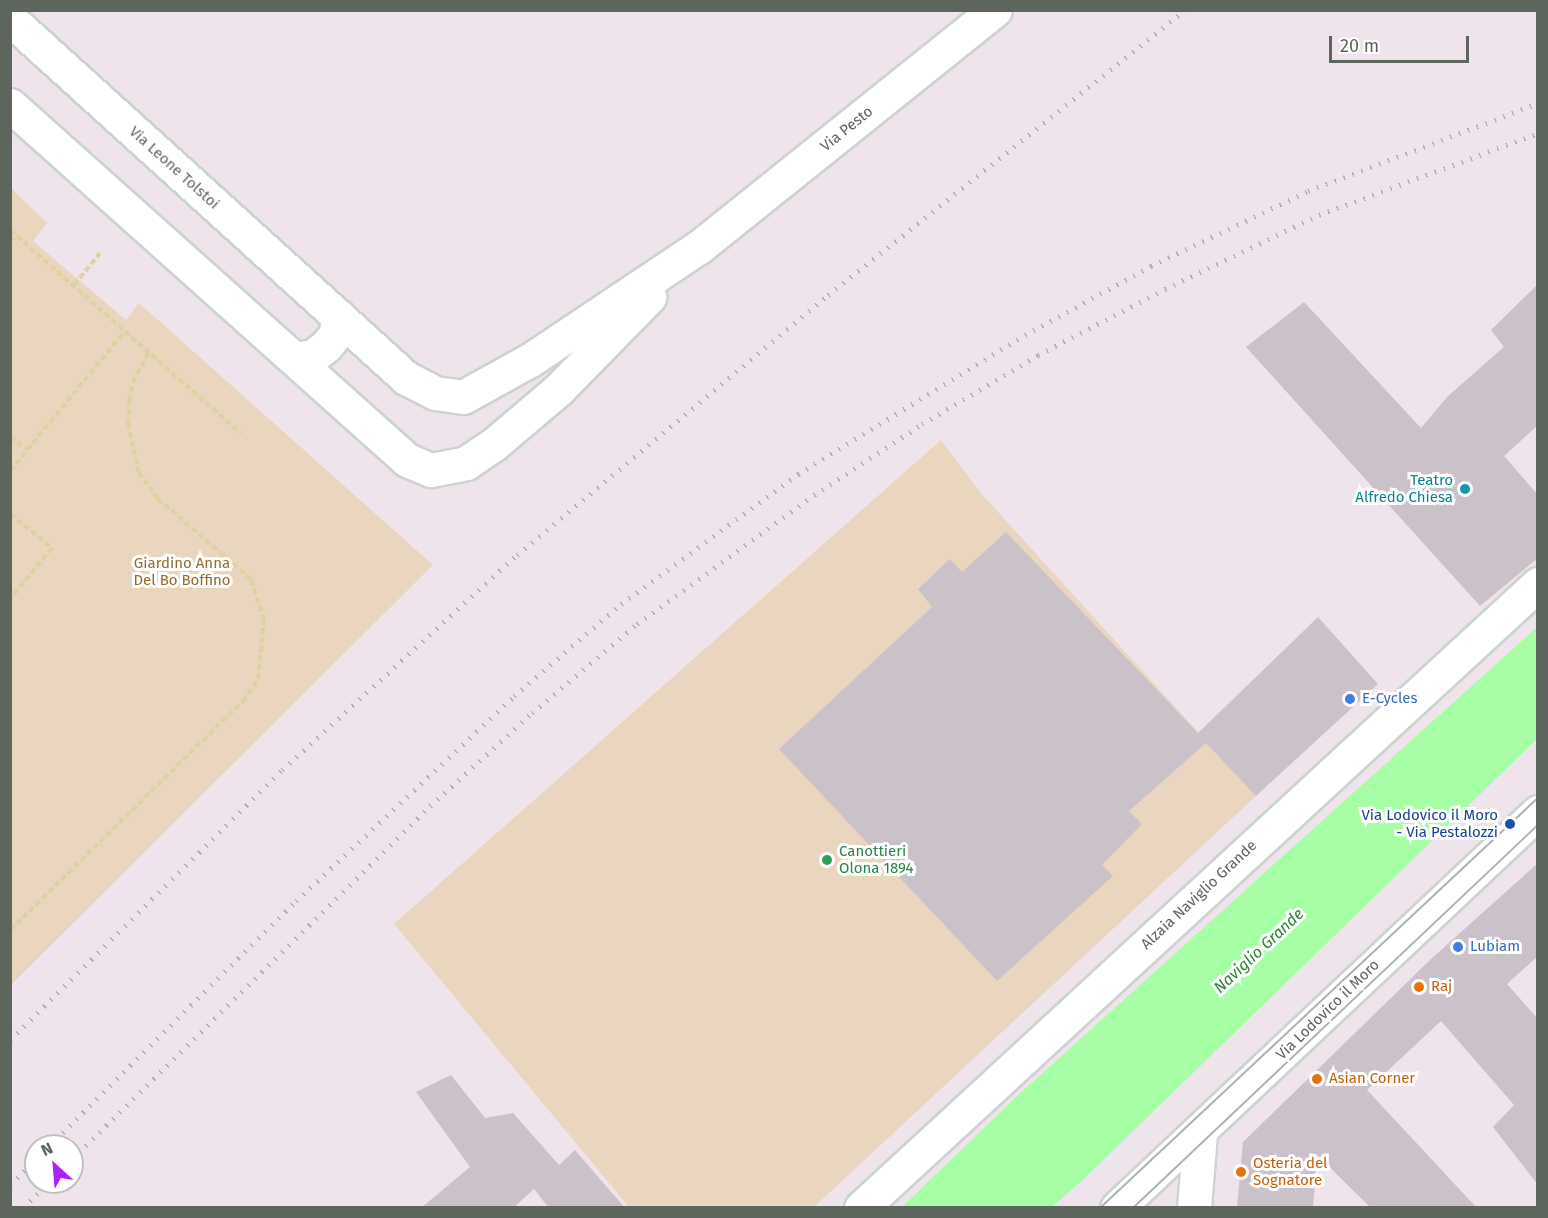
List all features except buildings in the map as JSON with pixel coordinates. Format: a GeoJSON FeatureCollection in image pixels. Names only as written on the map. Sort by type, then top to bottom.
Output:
{"type":"FeatureCollection","features":[{"type":"Feature","properties":{"kind":"street","name":"Via Pesto"},"geometry":{"type":"LineString","coordinates":[[463,397],[530,360],[699,247],[995,10]]}},
{"type":"Feature","properties":{"kind":"street","name":"Via Leone Tolstoi"},"geometry":{"type":"LineString","coordinates":[[10,19],[406,378],[435,393],[463,397]]}},
{"type":"Feature","properties":{"kind":"street"},"geometry":{"type":"LineString","coordinates":[[10,105],[296,359],[313,356],[326,346],[334,335],[339,316]]}},
{"type":"Feature","properties":{"kind":"street","name":"Via Pesto"},"geometry":{"type":"LineString","coordinates":[[296,359],[407,460],[431,470],[466,463],[501,438],[559,388],[699,247]]}},
{"type":"Feature","properties":{"kind":"street","name":"Alzaia Naviglio Grande"},"geometry":{"type":"LineString","coordinates":[[861,1208],[1538,584]]}},
{"type":"Feature","properties":{"kind":"street","name":"Via Lodovico il Moro"},"geometry":{"type":"LineString","coordinates":[[1118,1208],[1538,812]]}},
{"type":"Feature","properties":{"kind":"street"},"geometry":{"type":"LineString","coordinates":[[1194,1208],[1200,1133]]}},
{"type":"Feature","properties":{"kind":"path"},"geometry":{"type":"LineString","coordinates":[[10,230],[241,434]]}},
{"type":"Feature","properties":{"kind":"path"},"geometry":{"type":"LineString","coordinates":[[10,242],[16,235]]}},
{"type":"Feature","properties":{"kind":"path"},"geometry":{"type":"LineString","coordinates":[[74,285],[100,254]]}},
{"type":"Feature","properties":{"kind":"path"},"geometry":{"type":"LineString","coordinates":[[10,471],[125,331]]}},
{"type":"Feature","properties":{"kind":"path"},"geometry":{"type":"LineString","coordinates":[[10,930],[243,701],[258,679],[264,620],[251,579],[158,499],[139,473],[128,424],[129,401],[133,382],[149,352]]}},
{"type":"Feature","properties":{"kind":"path"},"geometry":{"type":"LineString","coordinates":[[10,437],[27,450]]}},
{"type":"Feature","properties":{"kind":"path"},"geometry":{"type":"LineString","coordinates":[[10,514],[52,548],[10,599]]}},
{"type":"Feature","properties":{"kind":"green space","name":"Giardino Anna Del Bo Boffino"},"geometry":{"type":"Polygon","coordinates":[[[11,188],[47,223],[33,241],[126,320],[139,303],[433,565],[11,985],[11,188]]]}},
{"type":"Feature","properties":{"kind":"green space","name":"Canottieri Olona 1894"},"geometry":{"type":"Polygon","coordinates":[[[941,440],[979,491],[1256,796],[814,1207],[629,1207],[394,924],[941,440]]]}},
{"type":"Feature","properties":{"kind":"water","name":"Naviglio Grande"},"geometry":{"type":"Polygon","coordinates":[[[1537,627],[1537,739],[1084,1179],[1052,1207],[902,1207],[1016,1097],[1537,627]]]}},
{"type":"Feature","properties":{"kind":"tram line"},"geometry":{"type":"LineString","coordinates":[[1100,1208],[1538,798]]}},
{"type":"Feature","properties":{"kind":"tram line"},"geometry":{"type":"LineString","coordinates":[[1133,1208],[1538,825]]}},
{"type":"Feature","properties":{"kind":"railway"},"geometry":{"type":"LineString","coordinates":[[10,1040],[282,770],[517,555],[828,295],[1185,10]]}},
{"type":"Feature","properties":{"kind":"railway"},"geometry":{"type":"LineString","coordinates":[[61,1134],[296,901],[514,696],[621,604],[798,474],[1025,335],[1151,266],[1308,191],[1538,103]]}},
{"type":"Feature","properties":{"kind":"railway"},"geometry":{"type":"LineString","coordinates":[[84,1147],[430,806],[532,713],[637,624],[814,495],[922,424],[1038,355],[1165,289],[1319,215],[1538,133]]}},
{"type":"Feature","properties":{"kind":"railway"},"geometry":{"type":"LineString","coordinates":[[10,1185],[24,1171]]}},
{"type":"Feature","properties":{"kind":"railway"},"geometry":{"type":"LineString","coordinates":[[23,1208],[37,1194]]}},
{"type":"Feature","properties":{"kind":"place","name":"Teatro Alfredo Chiesa"},"geometry":{"type":"Point","coordinates":[1465,489]}},
{"type":"Feature","properties":{"kind":"place","name":"E-Cycles"},"geometry":{"type":"Point","coordinates":[1350,699]}},
{"type":"Feature","properties":{"kind":"place","name":"Via Lodovico il Moro - Via Pestalozzi"},"geometry":{"type":"Point","coordinates":[1510,824]}},
{"type":"Feature","properties":{"kind":"place","name":"Canottieri Olona 1894"},"geometry":{"type":"Point","coordinates":[827,860]}},
{"type":"Feature","properties":{"kind":"place","name":"Lubiam"},"geometry":{"type":"Point","coordinates":[1458,947]}},
{"type":"Feature","properties":{"kind":"place","name":"Raj"},"geometry":{"type":"Point","coordinates":[1419,987]}},
{"type":"Feature","properties":{"kind":"place","name":"Asian Corner"},"geometry":{"type":"Point","coordinates":[1317,1079]}},
{"type":"Feature","properties":{"kind":"place","name":"Osteria del Sognatore"},"geometry":{"type":"Point","coordinates":[1241,1172]}}]}
